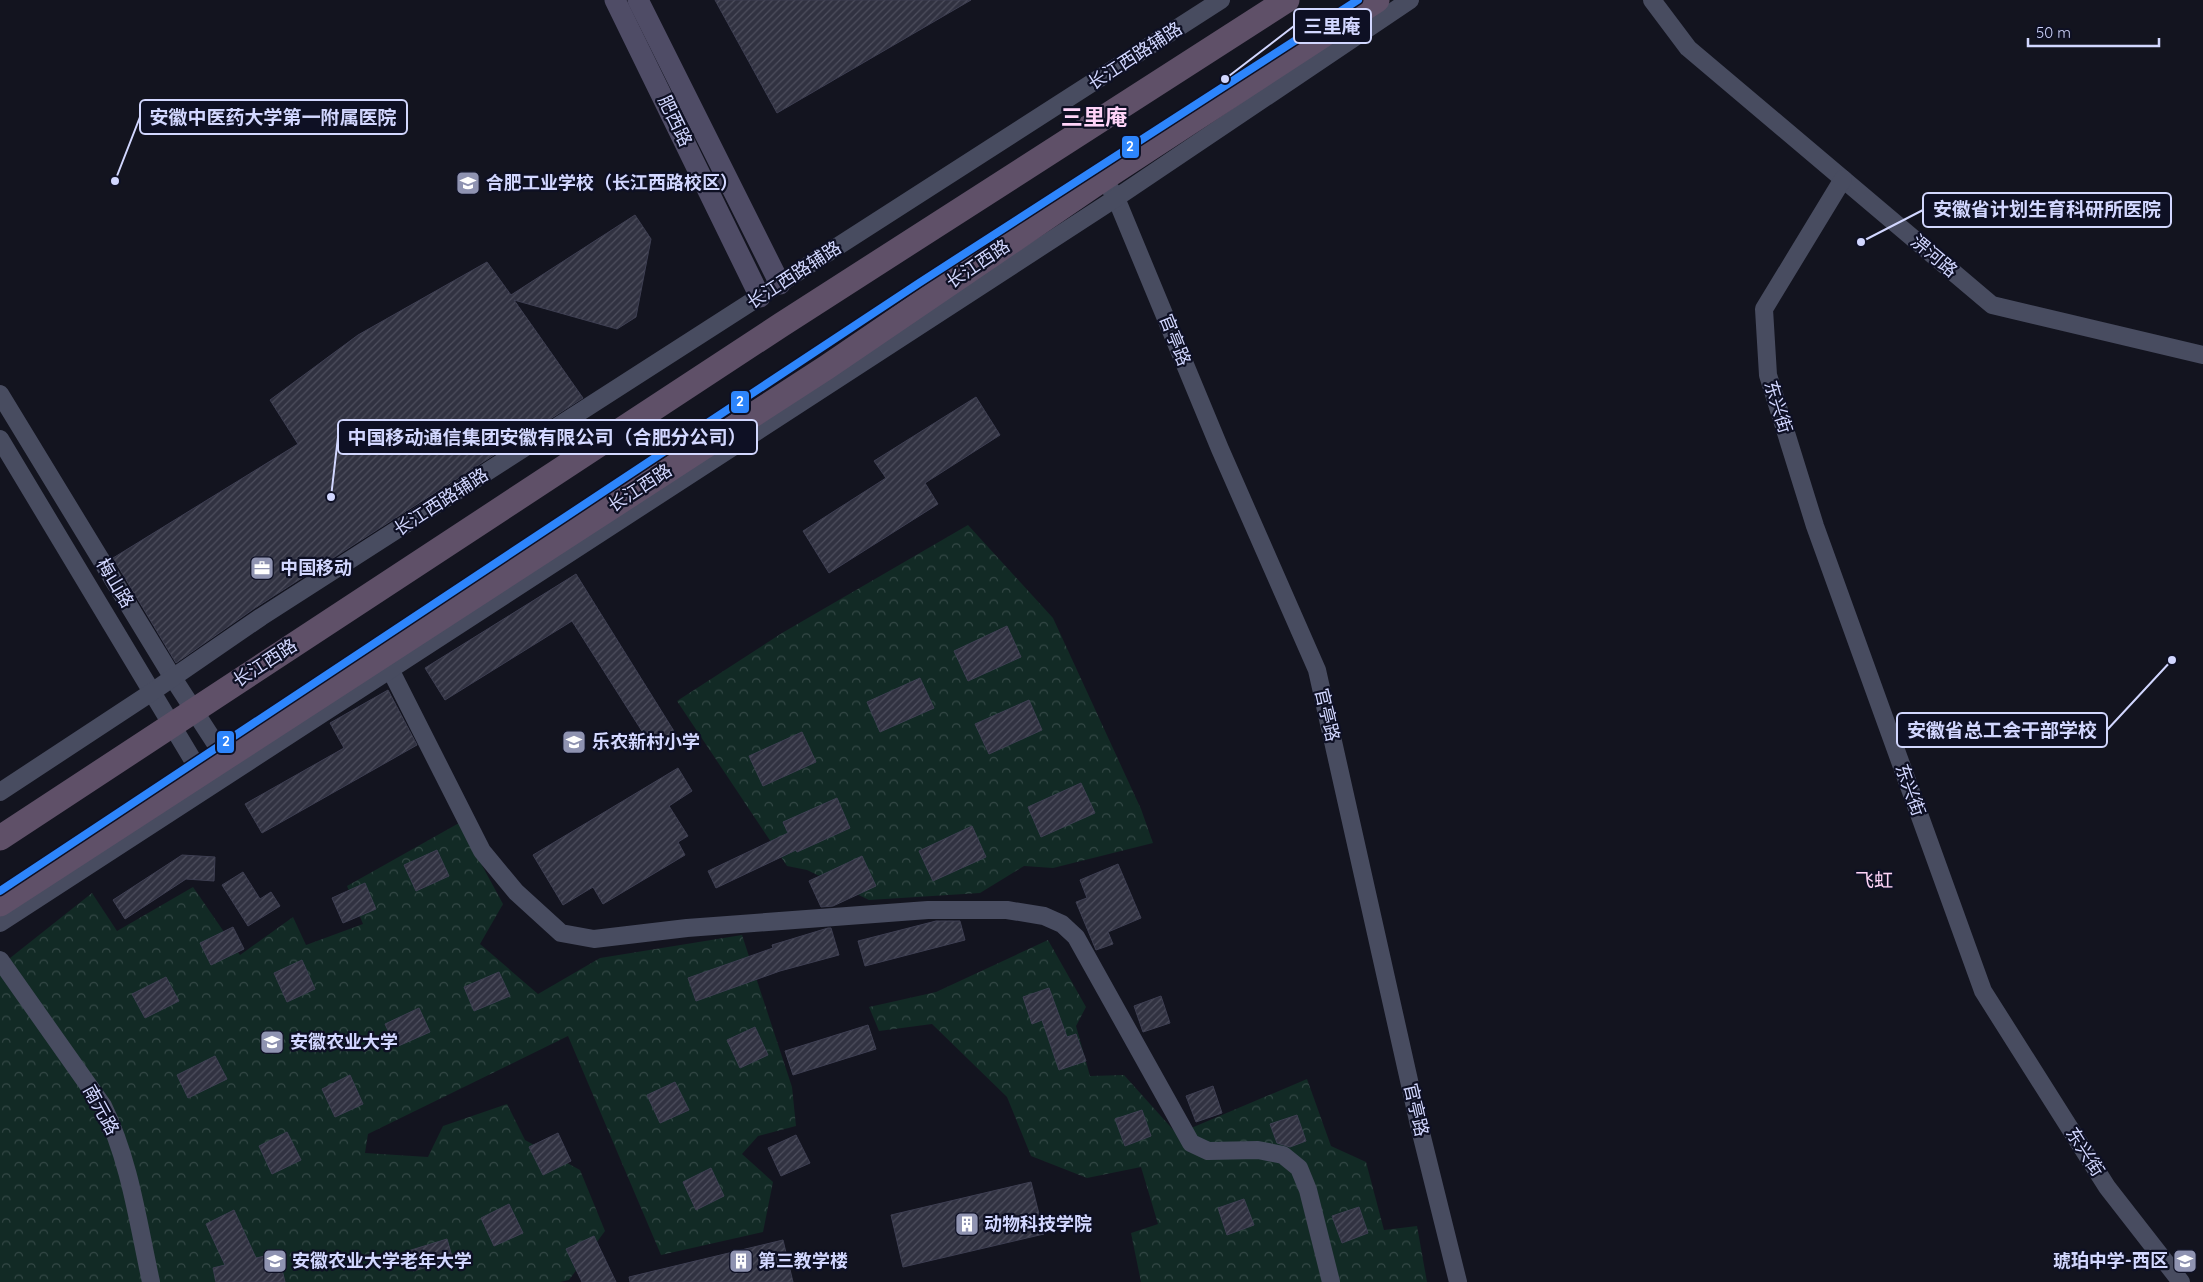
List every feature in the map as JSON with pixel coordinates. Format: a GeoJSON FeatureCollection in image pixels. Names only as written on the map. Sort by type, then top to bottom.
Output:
{"type":"FeatureCollection","features":[{"type":"Feature","properties":{"kind":"highway","name":"长江西路"},"geometry":{"type":"LineString","coordinates":[[0,838],[780,326],[1287,0]]}},
{"type":"Feature","properties":{"kind":"highway","name":"长江西路"},"geometry":{"type":"LineString","coordinates":[[0,904],[205,781],[827,367],[1110,189],[1377,0]]}},
{"type":"Feature","properties":{"kind":"main road","name":"肥西路"},"geometry":{"type":"LineString","coordinates":[[615,0],[760,297]]}},
{"type":"Feature","properties":{"kind":"main road","name":"肥西路"},"geometry":{"type":"LineString","coordinates":[[638,0],[780,284]]}},
{"type":"Feature","properties":{"kind":"street","name":"长江西路辅路"},"geometry":{"type":"LineString","coordinates":[[0,792],[173,678],[261,617],[1221,0]]}},
{"type":"Feature","properties":{"kind":"street"},"geometry":{"type":"LineString","coordinates":[[229,765],[390,669],[1110,189],[1410,0]]}},
{"type":"Feature","properties":{"kind":"street","name":"淠河路"},"geometry":{"type":"LineString","coordinates":[[1652,0],[1688,48],[1992,305],[2203,355]]}},
{"type":"Feature","properties":{"kind":"street","name":"东兴街"},"geometry":{"type":"LineString","coordinates":[[1843,179],[1764,309],[1768,375],[1815,526],[1983,991],[2107,1187],[2181,1282]]}},
{"type":"Feature","properties":{"kind":"street","name":"官亭路"},"geometry":{"type":"LineString","coordinates":[[1110,189],[1220,449],[1317,670],[1419,1126],[1458,1282]]}},
{"type":"Feature","properties":{"kind":"street","name":"梅山路"},"geometry":{"type":"LineString","coordinates":[[0,394],[173,678],[229,765]]}},
{"type":"Feature","properties":{"kind":"street","name":"梅山路"},"geometry":{"type":"LineString","coordinates":[[0,439],[205,781]]}},
{"type":"Feature","properties":{"kind":"street"},"geometry":{"type":"LineString","coordinates":[[390,669],[482,852],[516,892],[561,933],[594,939],[687,928],[928,910],[1007,910],[1044,916],[1062,924],[1076,937],[1191,1143],[1208,1151],[1258,1150],[1282,1155],[1299,1168],[1308,1190],[1331,1282]]}},
{"type":"Feature","properties":{"kind":"street"},"geometry":{"type":"LineString","coordinates":[[0,923],[205,781]]}},
{"type":"Feature","properties":{"kind":"street","name":"南元路"},"geometry":{"type":"LineString","coordinates":[[0,960],[103,1106],[114,1129],[122,1152],[151,1282]]}},
{"type":"Feature","properties":{"kind":"green space"},"geometry":{"type":"Polygon","coordinates":[[[968,525],[1053,618],[1141,809],[1153,843],[1053,868],[1024,866],[980,893],[869,900],[807,870],[787,866],[677,701],[782,633],[968,525]]]}},
{"type":"Feature","properties":{"kind":"green space","name":"安徽农业大学"},"geometry":{"type":"Polygon","coordinates":[[[459,823],[503,904],[480,944],[538,994],[600,958],[742,935],[792,1087],[796,1126],[758,1136],[742,1154],[773,1182],[763,1232],[661,1255],[568,1036],[368,1134],[365,1153],[428,1157],[443,1126],[507,1104],[525,1140],[580,1170],[605,1231],[569,1280],[560,1282],[0,1282],[0,966],[92,893],[117,931],[193,887],[240,955],[293,917],[306,945],[363,924],[347,886],[459,823]]]}},
{"type":"Feature","properties":{"kind":"green space"},"geometry":{"type":"Polygon","coordinates":[[[1048,940],[1086,1007],[1076,1026],[1090,1076],[1124,1075],[1177,1134],[1307,1079],[1331,1146],[1366,1162],[1384,1230],[1417,1226],[1427,1282],[1141,1282],[1131,1233],[1158,1224],[1141,1167],[1087,1178],[1031,1156],[1007,1097],[932,1024],[879,1031],[869,1007],[936,992],[1048,940]]]}},
{"type":"Feature","properties":{"kind":"building"},"geometry":{"type":"Polygon","coordinates":[[[715,0],[971,0],[777,113],[715,0]]]}},
{"type":"Feature","properties":{"kind":"building"},"geometry":{"type":"Polygon","coordinates":[[[635,215],[651,239],[636,317],[617,329],[514,300],[583,398],[255,608],[176,663],[113,558],[298,444],[270,400],[358,335],[487,262],[511,295],[635,215]]]}},
{"type":"Feature","properties":{"kind":"building"},"geometry":{"type":"Polygon","coordinates":[[[976,397],[1000,435],[925,483],[938,504],[829,573],[803,531],[886,478],[874,461],[976,397]]]}},
{"type":"Feature","properties":{"kind":"building"},"geometry":{"type":"Polygon","coordinates":[[[576,574],[677,736],[654,750],[572,621],[445,700],[425,668],[576,574]]]}},
{"type":"Feature","properties":{"kind":"building"},"geometry":{"type":"Polygon","coordinates":[[[1007,626],[1021,657],[968,681],[954,651],[1007,626]]]}},
{"type":"Feature","properties":{"kind":"building"},"geometry":{"type":"Polygon","coordinates":[[[920,678],[934,708],[880,732],[867,702],[920,678]]]}},
{"type":"Feature","properties":{"kind":"building"},"geometry":{"type":"Polygon","coordinates":[[[388,690],[417,745],[262,833],[245,804],[344,748],[330,723],[388,690]]]}},
{"type":"Feature","properties":{"kind":"building"},"geometry":{"type":"Polygon","coordinates":[[[1029,700],[1042,730],[989,754],[975,724],[1029,700]]]}},
{"type":"Feature","properties":{"kind":"building"},"geometry":{"type":"Polygon","coordinates":[[[802,732],[816,762],[763,786],[749,756],[802,732]]]}},
{"type":"Feature","properties":{"kind":"building"},"geometry":{"type":"Polygon","coordinates":[[[678,768],[692,791],[669,806],[688,836],[678,842],[685,855],[603,904],[593,887],[563,905],[533,855],[678,768]]]}},
{"type":"Feature","properties":{"kind":"building"},"geometry":{"type":"Polygon","coordinates":[[[1081,783],[1095,813],[1041,837],[1028,807],[1081,783]]]}},
{"type":"Feature","properties":{"kind":"building"},"geometry":{"type":"Polygon","coordinates":[[[837,798],[850,828],[797,852],[796,850],[716,888],[708,871],[788,833],[783,822],[837,798]]]}},
{"type":"Feature","properties":{"kind":"building"},"geometry":{"type":"Polygon","coordinates":[[[972,826],[986,857],[933,881],[919,851],[972,826]]]}},
{"type":"Feature","properties":{"kind":"building"},"geometry":{"type":"Polygon","coordinates":[[[437,850],[449,876],[416,891],[404,865],[437,850]]]}},
{"type":"Feature","properties":{"kind":"building"},"geometry":{"type":"Polygon","coordinates":[[[182,855],[215,857],[214,881],[186,879],[125,919],[113,900],[182,855]]]}},
{"type":"Feature","properties":{"kind":"building"},"geometry":{"type":"Polygon","coordinates":[[[862,856],[876,886],[833,906],[821,907],[809,881],[862,856]]]}},
{"type":"Feature","properties":{"kind":"building"},"geometry":{"type":"Polygon","coordinates":[[[1118,864],[1141,918],[1108,932],[1113,944],[1096,950],[1076,902],[1087,898],[1080,880],[1118,864]]]}},
{"type":"Feature","properties":{"kind":"building"},"geometry":{"type":"Polygon","coordinates":[[[243,872],[260,899],[271,892],[280,906],[248,926],[222,885],[243,872]]]}},
{"type":"Feature","properties":{"kind":"building"},"geometry":{"type":"Polygon","coordinates":[[[365,883],[376,909],[343,923],[332,898],[365,883]]]}},
{"type":"Feature","properties":{"kind":"building"},"geometry":{"type":"Polygon","coordinates":[[[936,921],[960,921],[965,940],[865,966],[858,941],[936,921]]]}},
{"type":"Feature","properties":{"kind":"building"},"geometry":{"type":"Polygon","coordinates":[[[233,927],[244,949],[211,965],[200,943],[233,927]]]}},
{"type":"Feature","properties":{"kind":"building"},"geometry":{"type":"Polygon","coordinates":[[[831,928],[839,955],[780,971],[696,1001],[688,978],[773,948],[772,945],[831,928]]]}},
{"type":"Feature","properties":{"kind":"building"},"geometry":{"type":"Polygon","coordinates":[[[302,960],[315,989],[287,1002],[274,973],[302,960]]]}},
{"type":"Feature","properties":{"kind":"building"},"geometry":{"type":"Polygon","coordinates":[[[499,972],[510,996],[474,1011],[464,987],[499,972]]]}},
{"type":"Feature","properties":{"kind":"building"},"geometry":{"type":"Polygon","coordinates":[[[166,977],[179,1001],[145,1018],[132,994],[166,977]]]}},
{"type":"Feature","properties":{"kind":"building"},"geometry":{"type":"Polygon","coordinates":[[[1049,988],[1067,1037],[1076,1034],[1086,1061],[1059,1070],[1042,1020],[1032,1024],[1023,997],[1049,988]]]}},
{"type":"Feature","properties":{"kind":"building"},"geometry":{"type":"Polygon","coordinates":[[[1161,996],[1170,1023],[1143,1032],[1134,1006],[1161,996]]]}},
{"type":"Feature","properties":{"kind":"building"},"geometry":{"type":"Polygon","coordinates":[[[419,1008],[430,1032],[396,1047],[385,1024],[419,1008]]]}},
{"type":"Feature","properties":{"kind":"building"},"geometry":{"type":"Polygon","coordinates":[[[868,1025],[876,1049],[793,1075],[785,1051],[868,1025]]]}},
{"type":"Feature","properties":{"kind":"building"},"geometry":{"type":"Polygon","coordinates":[[[755,1027],[768,1055],[740,1068],[727,1040],[755,1027]]]}},
{"type":"Feature","properties":{"kind":"building"},"geometry":{"type":"Polygon","coordinates":[[[215,1056],[227,1079],[188,1098],[177,1075],[215,1056]]]}},
{"type":"Feature","properties":{"kind":"building"},"geometry":{"type":"Polygon","coordinates":[[[350,1075],[363,1104],[335,1117],[322,1089],[350,1075]]]}},
{"type":"Feature","properties":{"kind":"building"},"geometry":{"type":"Polygon","coordinates":[[[675,1082],[689,1110],[660,1123],[647,1095],[675,1082]]]}},
{"type":"Feature","properties":{"kind":"building"},"geometry":{"type":"Polygon","coordinates":[[[1213,1086],[1222,1113],[1196,1122],[1186,1096],[1213,1086]]]}},
{"type":"Feature","properties":{"kind":"building"},"geometry":{"type":"Polygon","coordinates":[[[1142,1110],[1151,1136],[1125,1146],[1115,1119],[1142,1110]]]}},
{"type":"Feature","properties":{"kind":"building"},"geometry":{"type":"Polygon","coordinates":[[[1297,1115],[1306,1141],[1290,1147],[1277,1143],[1270,1124],[1297,1115]]]}},
{"type":"Feature","properties":{"kind":"building"},"geometry":{"type":"Polygon","coordinates":[[[287,1132],[301,1160],[272,1174],[259,1146],[287,1132]]]}},
{"type":"Feature","properties":{"kind":"building"},"geometry":{"type":"Polygon","coordinates":[[[558,1133],[571,1161],[543,1175],[529,1147],[558,1133]]]}},
{"type":"Feature","properties":{"kind":"building"},"geometry":{"type":"Polygon","coordinates":[[[796,1135],[810,1163],[781,1176],[768,1148],[796,1135]]]}},
{"type":"Feature","properties":{"kind":"building"},"geometry":{"type":"Polygon","coordinates":[[[711,1168],[724,1196],[696,1210],[683,1182],[711,1168]]]}},
{"type":"Feature","properties":{"kind":"building","name":"动物科技学院"},"geometry":{"type":"Polygon","coordinates":[[[1031,1182],[1044,1234],[903,1267],[891,1215],[1031,1182]]]}},
{"type":"Feature","properties":{"kind":"building"},"geometry":{"type":"Polygon","coordinates":[[[1244,1199],[1254,1225],[1227,1235],[1218,1208],[1244,1199]]]}},
{"type":"Feature","properties":{"kind":"building"},"geometry":{"type":"Polygon","coordinates":[[[509,1204],[523,1233],[494,1246],[481,1218],[509,1204]]]}},
{"type":"Feature","properties":{"kind":"building"},"geometry":{"type":"Polygon","coordinates":[[[1359,1207],[1368,1233],[1342,1243],[1332,1216],[1359,1207]]]}},
{"type":"Feature","properties":{"kind":"building"},"geometry":{"type":"Polygon","coordinates":[[[234,1210],[256,1258],[278,1253],[285,1282],[216,1282],[213,1268],[225,1265],[206,1224],[234,1210]]]}},
{"type":"Feature","properties":{"kind":"building"},"geometry":{"type":"Polygon","coordinates":[[[594,1236],[616,1282],[582,1282],[566,1249],[594,1236]]]}},
{"type":"Feature","properties":{"kind":"building"},"geometry":{"type":"Polygon","coordinates":[[[447,1239],[453,1260],[413,1271],[408,1251],[447,1239]]]}},
{"type":"Feature","properties":{"kind":"building","name":"第三教学楼"},"geometry":{"type":"Polygon","coordinates":[[[783,1240],[793,1282],[630,1282],[629,1277],[783,1240]]]}},
{"type":"Feature","properties":{"kind":"transit line","name":"2"},"geometry":{"type":"LineString","coordinates":[[0,891],[919,283],[1358,0]]}},
{"type":"Feature","properties":{"kind":"place","name":"三里庵"},"geometry":{"type":"Point","coordinates":[1225,79]}},
{"type":"Feature","properties":{"kind":"place","name":"安徽中医药大学第一附属医院"},"geometry":{"type":"Point","coordinates":[115,181]}},
{"type":"Feature","properties":{"kind":"place","name":"合肥工业学校（长江西路校区）"},"geometry":{"type":"Point","coordinates":[468,183]}},
{"type":"Feature","properties":{"kind":"place","name":"安徽省计划生育科研所医院"},"geometry":{"type":"Point","coordinates":[1861,242]}},
{"type":"Feature","properties":{"kind":"place","name":"中国移动通信集团安徽有限公司（合肥分公司）"},"geometry":{"type":"Point","coordinates":[331,497]}},
{"type":"Feature","properties":{"kind":"place","name":"中国移动"},"geometry":{"type":"Point","coordinates":[262,568]}},
{"type":"Feature","properties":{"kind":"place","name":"安徽省总工会干部学校"},"geometry":{"type":"Point","coordinates":[2172,660]}},
{"type":"Feature","properties":{"kind":"place","name":"乐农新村小学"},"geometry":{"type":"Point","coordinates":[574,742]}},
{"type":"Feature","properties":{"kind":"place","name":"安徽农业大学"},"geometry":{"type":"Point","coordinates":[272,1042]}},
{"type":"Feature","properties":{"kind":"place","name":"动物科技学院"},"geometry":{"type":"Point","coordinates":[967,1224]}},
{"type":"Feature","properties":{"kind":"place","name":"安徽农业大学老年大学"},"geometry":{"type":"Point","coordinates":[275,1261]}},
{"type":"Feature","properties":{"kind":"place","name":"第三教学楼"},"geometry":{"type":"Point","coordinates":[741,1261]}},
{"type":"Feature","properties":{"kind":"place","name":"琥珀中学-西区"},"geometry":{"type":"Point","coordinates":[2185,1261]}},
{"type":"Feature","properties":{"kind":"district","name":"三里庵"},"geometry":{"type":"Point","coordinates":[1094,117]}},
{"type":"Feature","properties":{"kind":"district","name":"飞虹"},"geometry":{"type":"Point","coordinates":[1874,880]}}]}
